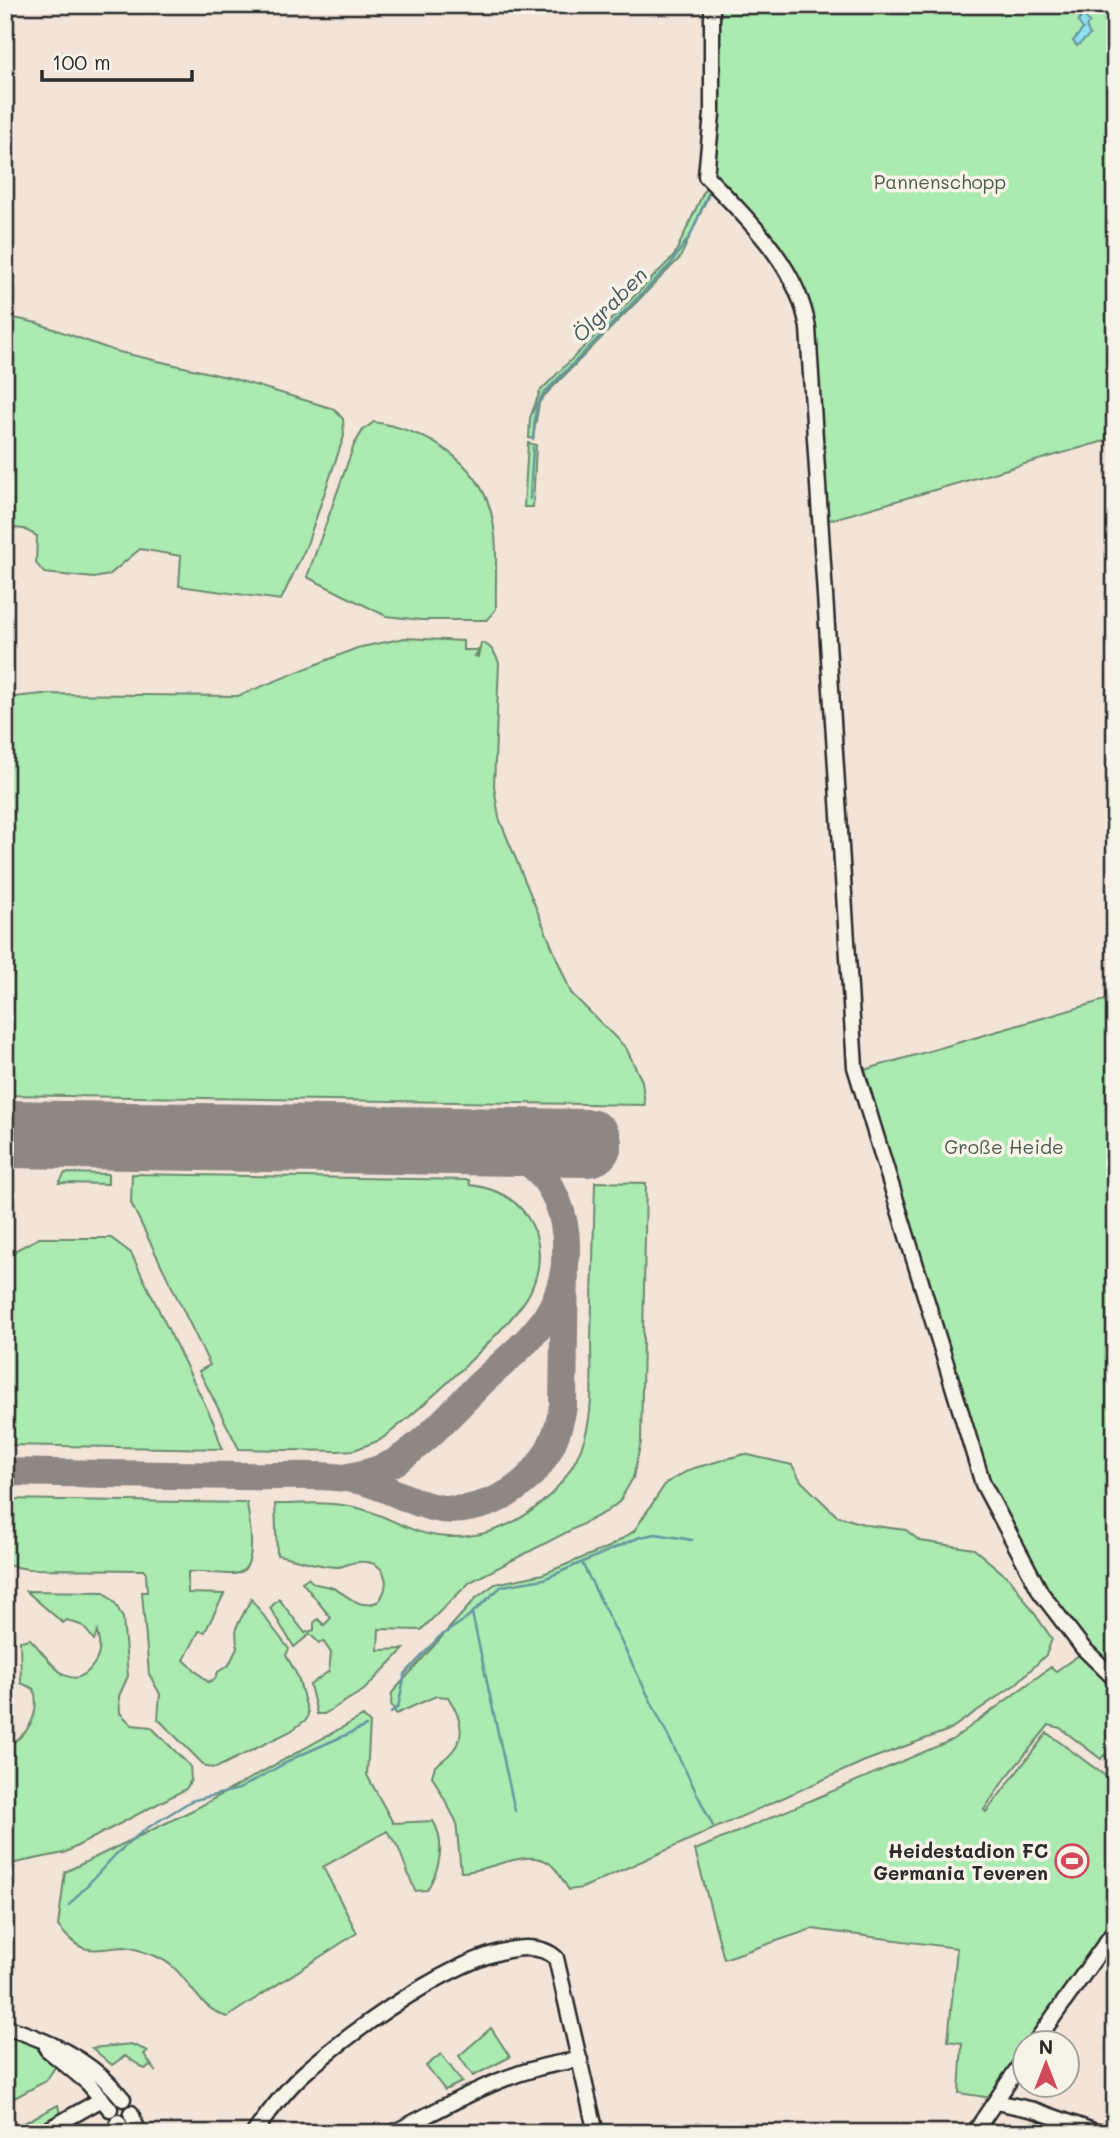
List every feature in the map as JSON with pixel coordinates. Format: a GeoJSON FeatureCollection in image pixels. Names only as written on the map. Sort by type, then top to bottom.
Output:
{"type":"FeatureCollection","features":[{"type":"Feature","properties":{"kind":"street"},"geometry":{"type":"LineString","coordinates":[[712,5],[712,114],[706,176],[736,206],[784,268],[803,300],[808,328],[855,1067],[983,1484],[1041,1593],[1083,1648],[1115,1679]]}},
{"type":"Feature","properties":{"kind":"street"},"geometry":{"type":"LineString","coordinates":[[1043,2030],[1115,1930]]}},
{"type":"Feature","properties":{"kind":"street"},"geometry":{"type":"LineString","coordinates":[[254,2133],[301,2076],[357,2029],[440,1978],[485,1956],[510,1950],[544,1949],[556,1958],[596,2133]]}},
{"type":"Feature","properties":{"kind":"street"},"geometry":{"type":"LineString","coordinates":[[5,2027],[77,2058],[123,2099]]}},
{"type":"Feature","properties":{"kind":"street"},"geometry":{"type":"LineString","coordinates":[[35,2038],[88,2083],[106,2104],[42,2133]]}},
{"type":"Feature","properties":{"kind":"street"},"geometry":{"type":"LineString","coordinates":[[393,2133],[505,2078],[541,2066],[580,2060]]}},
{"type":"Feature","properties":{"kind":"street"},"geometry":{"type":"LineString","coordinates":[[974,2133],[1012,2077]]}},
{"type":"Feature","properties":{"kind":"street"},"geometry":{"type":"LineString","coordinates":[[996,2102],[1034,2110],[1099,2133]]}},
{"type":"Feature","properties":{"kind":"street"},"geometry":{"type":"LineString","coordinates":[[125,2122],[139,2133]]}},
{"type":"Feature","properties":{"kind":"green space","name":"Pannenschopp"},"geometry":{"type":"Polygon","coordinates":[[[714,5],[1115,5],[1115,438],[823,522],[804,298],[709,178],[714,5]]]}},
{"type":"Feature","properties":{"kind":"green space"},"geometry":{"type":"Polygon","coordinates":[[[707,185],[711,190],[680,258],[545,395],[539,403],[533,439],[529,438],[530,418],[540,391],[674,256],[707,185]]]}},
{"type":"Feature","properties":{"kind":"green space"},"geometry":{"type":"Polygon","coordinates":[[[5,316],[37,323],[115,351],[231,378],[334,409],[343,419],[344,436],[306,547],[281,600],[179,586],[181,556],[140,549],[109,575],[94,578],[44,573],[36,563],[37,536],[24,529],[5,527],[5,316]]]}},
{"type":"Feature","properties":{"kind":"green space"},"geometry":{"type":"Polygon","coordinates":[[[374,422],[411,432],[446,450],[461,462],[484,493],[491,512],[496,548],[496,609],[487,620],[421,620],[386,616],[307,577],[354,445],[363,430],[374,422]]]}},
{"type":"Feature","properties":{"kind":"green space"},"geometry":{"type":"Polygon","coordinates":[[[528,443],[536,445],[533,507],[524,507],[528,443]]]}},
{"type":"Feature","properties":{"kind":"green space"},"geometry":{"type":"Polygon","coordinates":[[[405,638],[463,641],[463,650],[479,650],[475,656],[478,657],[481,643],[490,648],[496,657],[499,663],[494,786],[499,818],[571,993],[626,1048],[642,1081],[645,1105],[5,1095],[5,698],[42,694],[238,696],[357,648],[405,638]]]}},
{"type":"Feature","properties":{"kind":"green space","name":"Große Heide"},"geometry":{"type":"Polygon","coordinates":[[[1115,997],[1115,1674],[1059,1614],[987,1488],[868,1098],[864,1070],[1115,997]]]}},
{"type":"Feature","properties":{"kind":"green space"},"geometry":{"type":"Polygon","coordinates":[[[5,1172],[12,1173],[12,1216],[5,1226],[5,1172]]]}},
{"type":"Feature","properties":{"kind":"green space"},"geometry":{"type":"Polygon","coordinates":[[[65,1173],[108,1174],[108,1184],[59,1183],[65,1173]]]}},
{"type":"Feature","properties":{"kind":"green space"},"geometry":{"type":"Polygon","coordinates":[[[132,1174],[469,1180],[470,1185],[488,1188],[511,1199],[523,1211],[536,1235],[539,1253],[537,1272],[531,1290],[522,1304],[486,1346],[380,1440],[354,1450],[239,1449],[199,1371],[210,1365],[131,1203],[132,1174]]]}},
{"type":"Feature","properties":{"kind":"green space"},"geometry":{"type":"Polygon","coordinates":[[[595,1182],[646,1183],[641,1442],[633,1478],[619,1502],[606,1512],[470,1582],[421,1630],[379,1629],[378,1650],[404,1649],[364,1690],[324,1714],[317,1714],[310,1685],[329,1671],[331,1653],[323,1641],[319,1643],[310,1634],[294,1647],[270,1608],[279,1599],[305,1633],[314,1630],[314,1623],[318,1619],[324,1625],[331,1618],[302,1582],[308,1578],[313,1583],[333,1588],[355,1601],[372,1604],[379,1601],[383,1594],[384,1573],[374,1564],[367,1562],[330,1567],[277,1555],[275,1504],[344,1505],[378,1514],[423,1533],[450,1537],[494,1530],[515,1521],[534,1509],[550,1494],[577,1458],[590,1414],[595,1182]]]}},
{"type":"Feature","properties":{"kind":"green space"},"geometry":{"type":"Polygon","coordinates":[[[39,1238],[111,1238],[131,1253],[214,1423],[222,1449],[5,1445],[5,1266],[16,1250],[39,1238]]]}},
{"type":"Feature","properties":{"kind":"green space"},"geometry":{"type":"Polygon","coordinates":[[[744,1454],[792,1465],[801,1481],[837,1516],[867,1525],[906,1530],[920,1541],[974,1549],[1012,1581],[1052,1639],[1046,1655],[1016,1684],[949,1730],[865,1761],[582,1888],[569,1890],[552,1865],[539,1859],[517,1859],[461,1872],[456,1821],[432,1776],[435,1766],[458,1744],[461,1727],[459,1718],[448,1697],[436,1696],[396,1714],[391,1704],[392,1693],[476,1598],[495,1584],[543,1574],[609,1547],[634,1531],[666,1483],[691,1469],[744,1454]]]}},
{"type":"Feature","properties":{"kind":"green space"},"geometry":{"type":"Polygon","coordinates":[[[5,1499],[247,1503],[251,1546],[247,1566],[241,1572],[232,1574],[188,1572],[188,1593],[224,1594],[205,1632],[199,1631],[184,1660],[208,1682],[215,1679],[218,1672],[229,1665],[237,1648],[236,1628],[251,1599],[289,1649],[286,1655],[298,1677],[308,1713],[307,1719],[291,1731],[216,1768],[206,1767],[158,1719],[160,1694],[149,1674],[142,1592],[147,1592],[146,1573],[143,1570],[28,1569],[5,1565],[5,1499]]]}},
{"type":"Feature","properties":{"kind":"green space"},"geometry":{"type":"Polygon","coordinates":[[[26,1591],[104,1592],[115,1603],[123,1618],[128,1676],[119,1696],[120,1713],[132,1725],[151,1727],[190,1766],[191,1780],[186,1789],[64,1853],[5,1865],[5,1746],[26,1730],[31,1723],[35,1707],[34,1689],[21,1683],[20,1641],[30,1639],[59,1671],[76,1678],[85,1674],[94,1664],[99,1649],[97,1632],[94,1640],[83,1626],[67,1620],[63,1623],[26,1591]]]}},
{"type":"Feature","properties":{"kind":"green space"},"geometry":{"type":"Polygon","coordinates":[[[1082,1653],[1115,1683],[1115,1763],[1104,1755],[1101,1759],[1060,1728],[1049,1725],[1002,1783],[984,1810],[986,1812],[1047,1733],[1115,1783],[1115,1924],[1039,2030],[1012,2030],[1012,2068],[991,2098],[959,2093],[962,2043],[948,2041],[957,1948],[812,1929],[724,1959],[695,1850],[952,1740],[1051,1667],[1056,1671],[1082,1653]]]}},
{"type":"Feature","properties":{"kind":"green space"},"geometry":{"type":"Polygon","coordinates":[[[363,1716],[370,1723],[367,1775],[393,1823],[433,1821],[437,1829],[440,1856],[427,1890],[415,1891],[398,1847],[387,1831],[323,1867],[357,1933],[227,2017],[205,2004],[176,1969],[155,1956],[128,1947],[87,1949],[74,1943],[58,1926],[65,1872],[195,1809],[363,1716]]]}},
{"type":"Feature","properties":{"kind":"green space"},"geometry":{"type":"Polygon","coordinates":[[[491,2028],[510,2057],[473,2076],[459,2056],[491,2028]]]}},
{"type":"Feature","properties":{"kind":"green space"},"geometry":{"type":"Polygon","coordinates":[[[5,2034],[41,2050],[55,2067],[46,2081],[5,2103],[5,2034]]]}},
{"type":"Feature","properties":{"kind":"green space"},"geometry":{"type":"Polygon","coordinates":[[[131,2044],[148,2051],[144,2054],[156,2072],[150,2065],[145,2069],[125,2056],[112,2065],[92,2048],[131,2044]]]}},
{"type":"Feature","properties":{"kind":"green space"},"geometry":{"type":"Polygon","coordinates":[[[441,2054],[462,2082],[445,2090],[426,2066],[441,2054]]]}},
{"type":"Feature","properties":{"kind":"green space"},"geometry":{"type":"Polygon","coordinates":[[[58,2105],[60,2115],[28,2133],[5,2133],[58,2105]]]}},
{"type":"Feature","properties":{"kind":"water"},"geometry":{"type":"Polygon","coordinates":[[[1077,5],[1090,9],[1082,13],[1090,23],[1086,26],[1090,35],[1077,46],[1073,41],[1083,29],[1078,22],[1081,18],[1073,12],[1077,5]]]}},
{"type":"Feature","properties":{"kind":"waterway","name":"Ölgraben"},"geometry":{"type":"LineString","coordinates":[[717,138],[719,64]]}},
{"type":"Feature","properties":{"kind":"waterway","name":"Ölgraben"},"geometry":{"type":"LineString","coordinates":[[533,439],[536,407],[543,394],[670,265],[691,234],[710,189]]}},
{"type":"Feature","properties":{"kind":"waterway","name":"Ölgraben"},"geometry":{"type":"LineString","coordinates":[[530,499],[533,447]]}},
{"type":"Feature","properties":{"kind":"waterway"},"geometry":{"type":"LineString","coordinates":[[391,1713],[398,1707],[405,1674],[439,1637],[463,1621],[502,1586],[544,1579],[640,1537],[656,1534],[692,1540]]}},
{"type":"Feature","properties":{"kind":"waterway"},"geometry":{"type":"LineString","coordinates":[[582,1563],[713,1826]]}},
{"type":"Feature","properties":{"kind":"waterway"},"geometry":{"type":"LineString","coordinates":[[472,1613],[515,1811]]}},
{"type":"Feature","properties":{"kind":"waterway"},"geometry":{"type":"LineString","coordinates":[[69,1905],[116,1854],[144,1830],[191,1801],[239,1789],[296,1757],[366,1726]]}},
{"type":"Feature","properties":{"kind":"taxiway"},"geometry":{"type":"LineString","coordinates":[[348,1477],[374,1471],[392,1463],[430,1434],[538,1328],[552,1307],[560,1287],[565,1266],[564,1224],[558,1203],[548,1185],[535,1168],[518,1155],[472,1141]]}},
{"type":"Feature","properties":{"kind":"taxiway"},"geometry":{"type":"LineString","coordinates":[[5,1472],[328,1477],[372,1484],[427,1506],[442,1509],[457,1510],[492,1501],[508,1493],[535,1471],[545,1457],[559,1424],[563,1406],[565,1260]]}},
{"type":"Feature","properties":{"kind":"runway"},"geometry":{"type":"LineString","coordinates":[[5,1134],[588,1143]]}},
{"type":"Feature","properties":{"kind":"place","name":"Heidestadion FC Germania Teveren"},"geometry":{"type":"Point","coordinates":[1072,1861]}}]}
